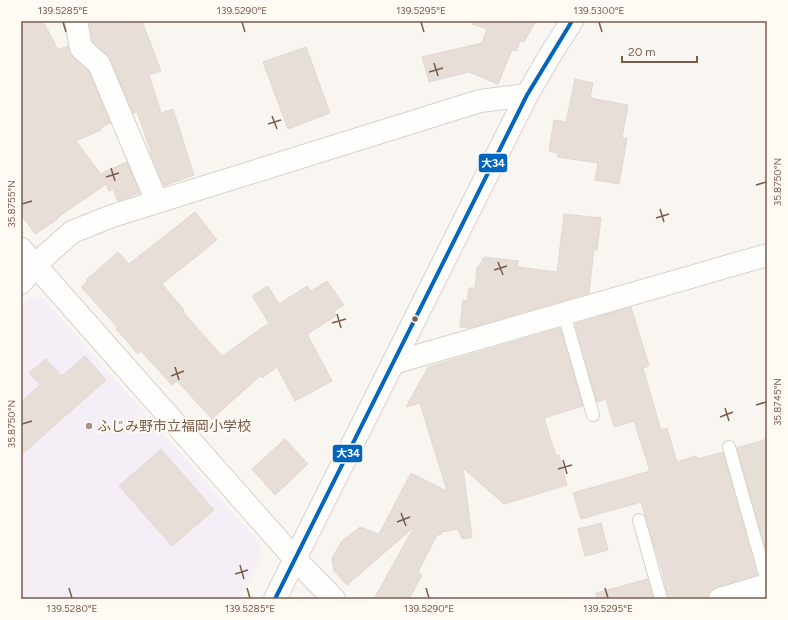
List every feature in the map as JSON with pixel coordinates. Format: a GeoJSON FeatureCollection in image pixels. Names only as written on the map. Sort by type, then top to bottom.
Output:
{"type":"FeatureCollection","features":[{"type":"Feature","properties":{"kind":"street"},"geometry":{"type":"LineString","coordinates":[[76,21],[81,48],[99,64],[157,202]]}},
{"type":"Feature","properties":{"kind":"street"},"geometry":{"type":"LineString","coordinates":[[275,599],[527,95],[572,21]]}},
{"type":"Feature","properties":{"kind":"street"},"geometry":{"type":"LineString","coordinates":[[21,283],[35,265],[72,232],[112,216],[480,101],[527,95]]}},
{"type":"Feature","properties":{"kind":"street"},"geometry":{"type":"LineString","coordinates":[[21,249],[295,559],[334,599]]}},
{"type":"Feature","properties":{"kind":"street"},"geometry":{"type":"LineString","coordinates":[[393,364],[767,255]]}},
{"type":"Feature","properties":{"kind":"street"},"geometry":{"type":"LineString","coordinates":[[724,598],[767,585]]}},
{"type":"Feature","properties":{"kind":"lane"},"geometry":{"type":"LineString","coordinates":[[564,314],[593,415]]}},
{"type":"Feature","properties":{"kind":"lane"},"geometry":{"type":"LineString","coordinates":[[729,447],[767,581]]}},
{"type":"Feature","properties":{"kind":"lane"},"geometry":{"type":"LineString","coordinates":[[638,520],[661,599]]}},
{"type":"Feature","properties":{"kind":"shaded area","name":"ふじみ野市立福岡小学校"},"geometry":{"type":"Polygon","coordinates":[[[41,296],[260,543],[260,558],[239,599],[21,599],[21,309],[27,300],[41,296]]]}},
{"type":"Feature","properties":{"kind":"building"},"geometry":{"type":"Polygon","coordinates":[[[21,21],[43,21],[58,50],[68,46],[73,57],[89,71],[110,123],[100,128],[101,130],[76,141],[105,180],[102,173],[127,162],[140,193],[118,201],[113,189],[109,191],[106,184],[35,234],[21,214],[21,21]]]}},
{"type":"Feature","properties":{"kind":"building"},"geometry":{"type":"Polygon","coordinates":[[[89,21],[142,21],[161,71],[149,75],[161,113],[173,109],[194,175],[164,186],[150,152],[137,112],[133,113],[110,59],[93,42],[89,21]]]}},
{"type":"Feature","properties":{"kind":"building"},"geometry":{"type":"Polygon","coordinates":[[[472,21],[536,21],[524,42],[520,41],[516,51],[512,50],[498,84],[469,72],[429,82],[422,57],[482,43],[487,29],[472,24],[472,21]]]}},
{"type":"Feature","properties":{"kind":"building"},"geometry":{"type":"Polygon","coordinates":[[[306,47],[330,113],[288,129],[263,62],[306,47]]]}},
{"type":"Feature","properties":{"kind":"building"},"geometry":{"type":"Polygon","coordinates":[[[575,79],[593,83],[590,98],[628,105],[622,138],[627,139],[619,184],[595,180],[598,163],[558,157],[558,153],[549,151],[554,120],[566,122],[575,79]]]}},
{"type":"Feature","properties":{"kind":"building"},"geometry":{"type":"Polygon","coordinates":[[[195,212],[217,240],[162,284],[184,310],[183,312],[222,356],[269,323],[252,296],[268,286],[279,304],[307,286],[311,291],[327,281],[344,305],[334,311],[336,316],[307,334],[332,381],[295,401],[277,367],[262,378],[260,376],[212,419],[177,381],[172,385],[141,351],[138,354],[116,329],[118,328],[81,287],[88,281],[86,280],[118,252],[129,264],[195,212]]]}},
{"type":"Feature","properties":{"kind":"building"},"geometry":{"type":"Polygon","coordinates":[[[564,214],[601,218],[597,250],[594,249],[589,293],[469,328],[460,327],[463,300],[467,301],[469,288],[475,288],[477,268],[484,257],[518,261],[517,267],[557,272],[564,214]]]}},
{"type":"Feature","properties":{"kind":"building"},"geometry":{"type":"Polygon","coordinates":[[[631,307],[649,366],[643,368],[661,430],[667,428],[677,462],[696,456],[697,459],[723,452],[757,575],[716,587],[711,591],[708,599],[668,599],[663,574],[641,502],[581,519],[573,493],[650,471],[634,421],[614,427],[606,399],[597,402],[575,324],[631,307]]]}},
{"type":"Feature","properties":{"kind":"building"},"geometry":{"type":"Polygon","coordinates":[[[560,328],[583,406],[544,418],[556,456],[559,455],[567,485],[504,504],[463,468],[472,537],[462,539],[458,529],[442,532],[442,534],[437,535],[418,572],[422,575],[409,599],[374,599],[414,527],[347,585],[334,571],[332,558],[342,541],[360,527],[379,534],[411,473],[447,491],[420,403],[406,407],[428,367],[560,328]]]}},
{"type":"Feature","properties":{"kind":"building"},"geometry":{"type":"Polygon","coordinates":[[[85,356],[106,380],[21,455],[21,402],[40,385],[29,373],[46,359],[62,376],[85,356]]]}},
{"type":"Feature","properties":{"kind":"building"},"geometry":{"type":"Polygon","coordinates":[[[285,439],[308,464],[275,495],[252,469],[285,439]]]}},
{"type":"Feature","properties":{"kind":"building"},"geometry":{"type":"Polygon","coordinates":[[[767,439],[767,554],[737,448],[767,439]]]}},
{"type":"Feature","properties":{"kind":"building"},"geometry":{"type":"Polygon","coordinates":[[[161,449],[214,510],[172,546],[119,486],[161,449]]]}},
{"type":"Feature","properties":{"kind":"building"},"geometry":{"type":"Polygon","coordinates":[[[601,523],[608,550],[585,556],[578,529],[601,523]]]}},
{"type":"Feature","properties":{"kind":"building"},"geometry":{"type":"Polygon","coordinates":[[[648,579],[653,599],[597,599],[596,593],[648,579]]]}},
{"type":"Feature","properties":{"kind":"transit line","name":"大34"},"geometry":{"type":"LineString","coordinates":[[275,599],[527,95],[572,21]]}},
{"type":"Feature","properties":{"kind":"place","name":"ふじみ野市立福岡小学校"},"geometry":{"type":"Point","coordinates":[89,426]}}]}
